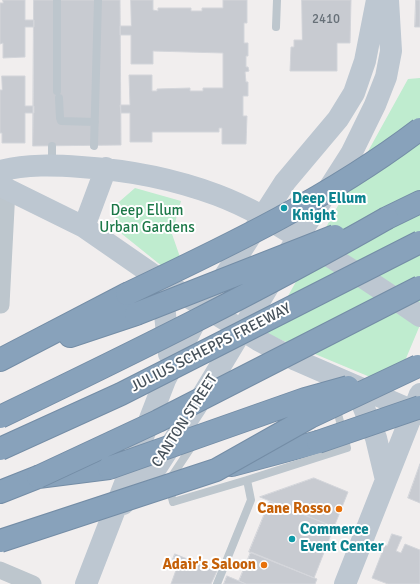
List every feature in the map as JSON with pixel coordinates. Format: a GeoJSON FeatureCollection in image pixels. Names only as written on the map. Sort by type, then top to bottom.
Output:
{"type":"FeatureCollection","features":[{"type":"Feature","properties":{"kind":"highway"},"geometry":{"type":"LineString","coordinates":[[3,358],[281,218],[347,179],[420,129]]}},
{"type":"Feature","properties":{"kind":"highway"},"geometry":{"type":"LineString","coordinates":[[0,417],[139,351],[315,260],[388,218],[420,202]]}},
{"type":"Feature","properties":{"kind":"highway"},"geometry":{"type":"LineString","coordinates":[[3,358],[136,314],[309,246],[388,218]]}},
{"type":"Feature","properties":{"kind":"highway","name":"JULIUS SCHEPPS FREEWAY"},"geometry":{"type":"LineString","coordinates":[[0,449],[121,394],[420,242]]}},
{"type":"Feature","properties":{"kind":"highway"},"geometry":{"type":"LineString","coordinates":[[0,492],[38,477],[152,424],[420,287]]}},
{"type":"Feature","properties":{"kind":"highway"},"geometry":{"type":"LineString","coordinates":[[38,477],[109,468],[305,399],[419,366]]}},
{"type":"Feature","properties":{"kind":"highway"},"geometry":{"type":"LineString","coordinates":[[216,470],[310,416],[419,366]]}},
{"type":"Feature","properties":{"kind":"highway"},"geometry":{"type":"LineString","coordinates":[[0,541],[216,470],[318,442],[418,407]]}},
{"type":"Feature","properties":{"kind":"main road","name":"CANTON STREET"},"geometry":{"type":"LineString","coordinates":[[86,584],[170,370],[203,308],[262,215],[285,182],[338,119],[354,93],[365,61],[377,0]]}},
{"type":"Feature","properties":{"kind":"main road","name":"CANTON STREET"},"geometry":{"type":"LineString","coordinates":[[114,514],[156,468],[195,408],[298,237],[351,154],[376,105],[386,77],[391,51],[388,0]]}},
{"type":"Feature","properties":{"kind":"main road"},"geometry":{"type":"LineString","coordinates":[[345,584],[386,480],[418,407],[355,386],[296,360],[241,331],[162,281],[84,227],[2,181],[17,166],[52,155],[96,157],[134,172],[218,195],[262,215],[367,279],[420,316]]}},
{"type":"Feature","properties":{"kind":"main road"},"geometry":{"type":"LineString","coordinates":[[84,227],[96,157]]}},
{"type":"Feature","properties":{"kind":"main road"},"geometry":{"type":"LineString","coordinates":[[162,281],[170,370]]}},
{"type":"Feature","properties":{"kind":"main road"},"geometry":{"type":"LineString","coordinates":[[195,408],[226,377],[249,365],[268,360],[296,360]]}},
{"type":"Feature","properties":{"kind":"main road"},"geometry":{"type":"LineString","coordinates":[[355,386],[376,438],[386,480]]}},
{"type":"Feature","properties":{"kind":"street"},"geometry":{"type":"LineString","coordinates":[[1,305],[2,181]]}},
{"type":"Feature","properties":{"kind":"street"},"geometry":{"type":"LineString","coordinates":[[0,570],[33,584]]}},
{"type":"Feature","properties":{"kind":"lane"},"geometry":{"type":"LineString","coordinates":[[57,0],[58,95],[60,118],[61,120],[95,122]]}},
{"type":"Feature","properties":{"kind":"lane"},"geometry":{"type":"LineString","coordinates":[[96,157],[95,122],[98,0]]}},
{"type":"Feature","properties":{"kind":"lane"},"geometry":{"type":"LineString","coordinates":[[276,27],[277,0]]}},
{"type":"Feature","properties":{"kind":"lane"},"geometry":{"type":"LineString","coordinates":[[265,404],[195,442],[168,482],[173,502],[347,448],[338,414],[319,405],[286,398]]}},
{"type":"Feature","properties":{"kind":"lane"},"geometry":{"type":"LineString","coordinates":[[217,584],[251,500],[247,480]]}},
{"type":"Feature","properties":{"kind":"green space"},"geometry":{"type":"Polygon","coordinates":[[[420,78],[420,325],[394,387],[267,334],[408,79],[420,78]]]}},
{"type":"Feature","properties":{"kind":"green space","name":"Deep Ellum Urban Gardens"},"geometry":{"type":"Polygon","coordinates":[[[135,188],[181,201],[172,234],[180,257],[168,271],[122,234],[112,208],[135,188]]]}},
{"type":"Feature","properties":{"kind":"building"},"geometry":{"type":"Polygon","coordinates":[[[3,0],[25,0],[25,20],[34,20],[34,27],[25,27],[25,57],[3,58],[3,43],[0,44],[0,3],[3,3],[3,0]]]}},
{"type":"Feature","properties":{"kind":"building"},"geometry":{"type":"Polygon","coordinates":[[[34,0],[120,0],[121,145],[33,146],[34,0]]]}},
{"type":"Feature","properties":{"kind":"building"},"geometry":{"type":"Polygon","coordinates":[[[131,0],[153,0],[153,10],[158,11],[158,8],[191,8],[191,11],[202,11],[202,8],[223,8],[223,0],[247,0],[247,23],[244,23],[244,43],[248,43],[246,67],[248,67],[249,71],[245,72],[246,82],[248,82],[248,96],[243,96],[243,116],[247,116],[246,144],[222,144],[222,128],[219,128],[219,132],[152,132],[152,142],[130,142],[130,113],[121,113],[120,105],[130,105],[129,75],[152,75],[152,91],[157,91],[157,89],[190,88],[190,91],[203,91],[203,88],[223,88],[223,53],[153,51],[153,64],[131,64],[131,35],[120,35],[120,26],[131,26],[131,0]]]}},
{"type":"Feature","properties":{"kind":"building"},"geometry":{"type":"Polygon","coordinates":[[[302,0],[351,0],[350,43],[337,43],[337,71],[290,71],[291,47],[294,47],[294,40],[302,40],[302,0]]]}},
{"type":"Feature","properties":{"kind":"building"},"geometry":{"type":"Polygon","coordinates":[[[416,0],[420,0],[420,27],[415,27],[416,0]]]}},
{"type":"Feature","properties":{"kind":"building"},"geometry":{"type":"Polygon","coordinates":[[[2,76],[25,76],[25,106],[34,106],[34,113],[25,113],[25,143],[2,143],[2,133],[0,133],[0,90],[2,90],[2,76]]]}},
{"type":"Feature","properties":{"kind":"building"},"geometry":{"type":"Polygon","coordinates":[[[420,464],[420,503],[408,498],[420,464]]]}},
{"type":"Feature","properties":{"kind":"building"},"geometry":{"type":"Polygon","coordinates":[[[314,478],[348,492],[334,527],[260,497],[314,478]]]}},
{"type":"Feature","properties":{"kind":"building","name":"Commerce Event Center"},"geometry":{"type":"Polygon","coordinates":[[[270,501],[334,527],[314,578],[249,552],[270,501]]]}},
{"type":"Feature","properties":{"kind":"building"},"geometry":{"type":"Polygon","coordinates":[[[392,534],[402,537],[396,551],[401,553],[405,544],[420,550],[420,584],[388,584],[372,578],[385,545],[387,546],[392,534]]]}},
{"type":"Feature","properties":{"kind":"building","name":"Adair's Saloon"},"geometry":{"type":"Polygon","coordinates":[[[251,552],[317,579],[315,584],[246,584],[239,581],[251,552]]]}},
{"type":"Feature","properties":{"kind":"building"},"geometry":{"type":"Polygon","coordinates":[[[175,554],[217,571],[211,584],[171,584],[176,570],[170,567],[175,554]]]}},
{"type":"Feature","properties":{"kind":"building"},"geometry":{"type":"Polygon","coordinates":[[[227,576],[239,581],[246,584],[224,584],[227,576]]]}},
{"type":"Feature","properties":{"kind":"place","name":"Deep Ellum Knight"},"geometry":{"type":"Point","coordinates":[284,208]}},
{"type":"Feature","properties":{"kind":"place","name":"Cane Rosso"},"geometry":{"type":"Point","coordinates":[339,509]}},
{"type":"Feature","properties":{"kind":"place","name":"Commerce Event Center"},"geometry":{"type":"Point","coordinates":[292,539]}},
{"type":"Feature","properties":{"kind":"place","name":"Adair's Saloon"},"geometry":{"type":"Point","coordinates":[264,565]}}]}
